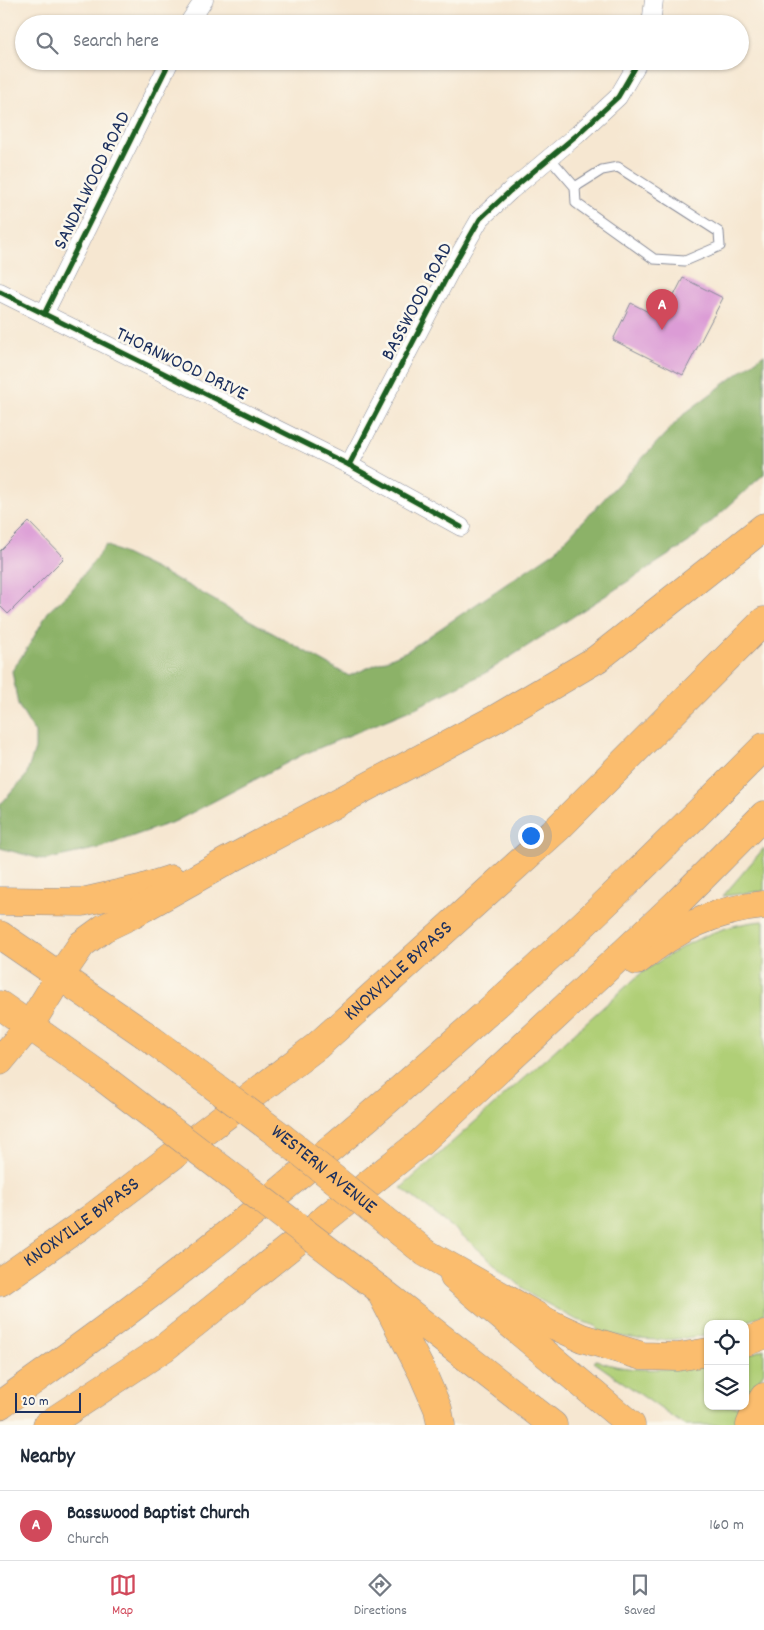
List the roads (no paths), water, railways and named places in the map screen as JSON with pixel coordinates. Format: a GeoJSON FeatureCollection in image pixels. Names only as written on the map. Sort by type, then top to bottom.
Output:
{"type":"FeatureCollection","features":[{"type":"Feature","properties":{"kind":"main road"},"geometry":{"type":"LineString","coordinates":[[0,1061],[30,1025],[82,944],[104,928],[494,719],[597,659],[764,527]]}},
{"type":"Feature","properties":{"kind":"main road","name":"KNOXVILLE BYPASS"},"geometry":{"type":"LineString","coordinates":[[0,1282],[90,1219],[317,1046],[559,827],[764,620]]}},
{"type":"Feature","properties":{"kind":"main road"},"geometry":{"type":"LineString","coordinates":[[0,1405],[132,1308],[349,1133],[523,980],[635,876],[764,748]]}},
{"type":"Feature","properties":{"kind":"main road"},"geometry":{"type":"LineString","coordinates":[[421,1142],[678,902],[764,815]]}},
{"type":"Feature","properties":{"kind":"main road"},"geometry":{"type":"LineString","coordinates":[[0,901],[82,902],[140,889],[229,860]]}},
{"type":"Feature","properties":{"kind":"main road"},"geometry":{"type":"LineString","coordinates":[[72,1425],[164,1348],[421,1142],[658,944],[702,919],[739,907],[764,905]]}},
{"type":"Feature","properties":{"kind":"main road","name":"WESTERN AVENUE"},"geometry":{"type":"LineString","coordinates":[[0,935],[144,1034],[278,1134],[426,1254],[631,1425]]}},
{"type":"Feature","properties":{"kind":"main road"},"geometry":{"type":"LineString","coordinates":[[0,1005],[98,1074],[380,1289],[552,1425]]}},
{"type":"Feature","properties":{"kind":"main road"},"geometry":{"type":"LineString","coordinates":[[426,1254],[549,1323],[582,1338],[642,1356],[678,1357],[704,1353]]}},
{"type":"Feature","properties":{"kind":"main road"},"geometry":{"type":"LineString","coordinates":[[380,1289],[422,1372],[438,1409],[441,1425]]}},
{"type":"Feature","properties":{"kind":"main road"},"geometry":{"type":"LineString","coordinates":[[749,1341],[764,1335]]}},
{"type":"Feature","properties":{"kind":"main road"},"geometry":{"type":"LineString","coordinates":[[47,1425],[164,1348]]}},
{"type":"Feature","properties":{"kind":"main road"},"geometry":{"type":"LineString","coordinates":[[750,1425],[764,1397]]}},
{"type":"Feature","properties":{"kind":"street"},"geometry":{"type":"LineString","coordinates":[[194,15],[204,0]]}},
{"type":"Feature","properties":{"kind":"street"},"geometry":{"type":"LineString","coordinates":[[652,15],[654,0]]}},
{"type":"Feature","properties":{"kind":"street","name":"SANDALWOOD ROAD"},"geometry":{"type":"LineString","coordinates":[[44,314],[166,70]]}},
{"type":"Feature","properties":{"kind":"street","name":"BASSWOOD ROAD"},"geometry":{"type":"LineString","coordinates":[[349,466],[449,272],[480,219],[618,97],[634,70]]}},
{"type":"Feature","properties":{"kind":"street","name":"THORNWOOD DRIVE"},"geometry":{"type":"LineString","coordinates":[[0,292],[349,466],[462,527]]}},
{"type":"Feature","properties":{"kind":"lane"},"geometry":{"type":"LineString","coordinates":[[550,158],[575,187],[576,203],[654,259],[686,261],[720,246],[719,232],[618,167],[602,170],[575,187]]}},
{"type":"Feature","properties":{"kind":"place","name":"Basswood Baptist Church"},"geometry":{"type":"Point","coordinates":[662,330]}}]}
